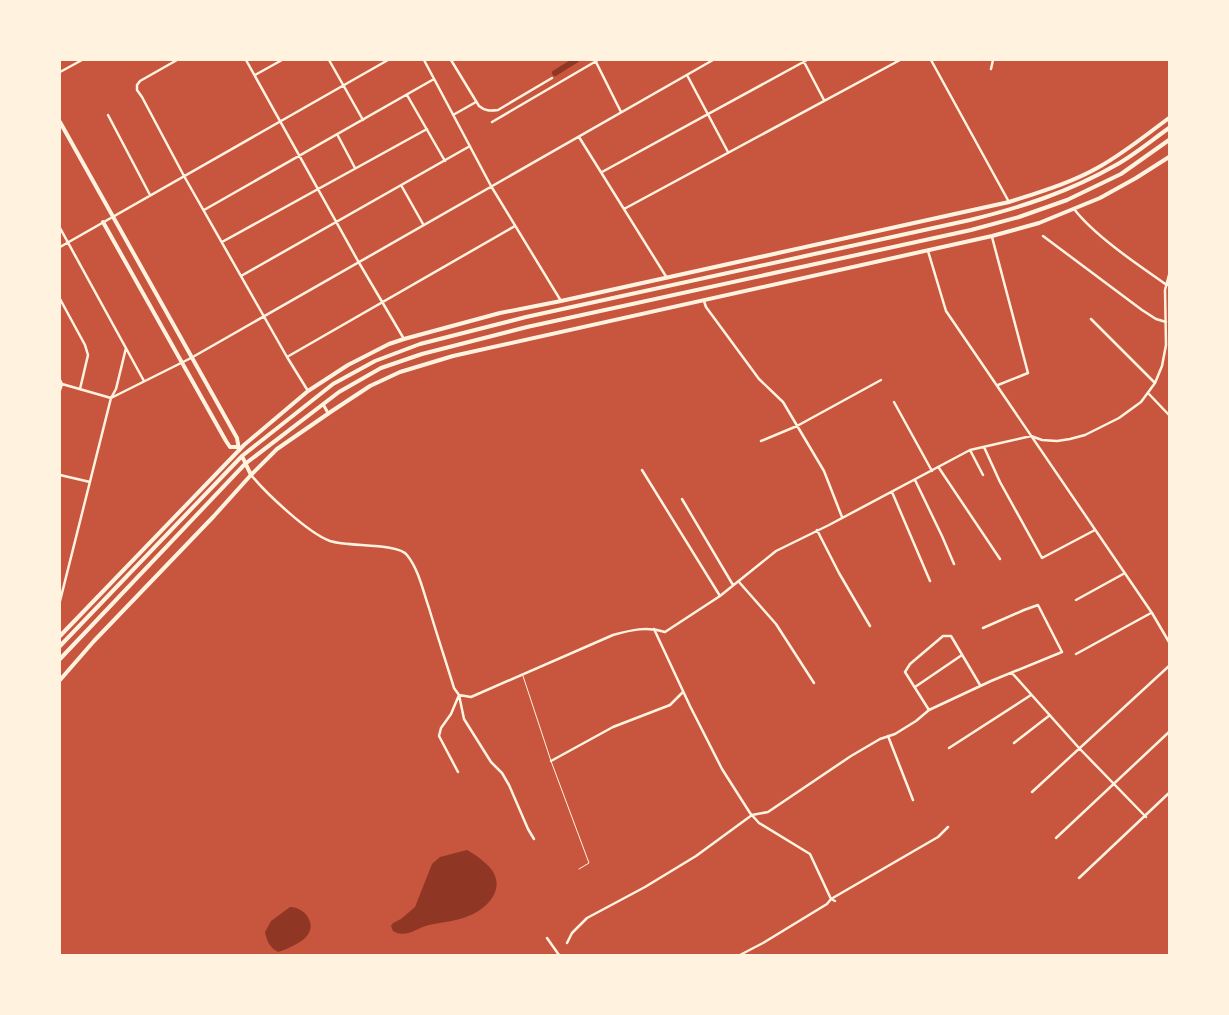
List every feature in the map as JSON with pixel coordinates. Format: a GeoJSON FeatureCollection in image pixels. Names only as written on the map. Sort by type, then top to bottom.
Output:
{"type":"FeatureCollection","features":[{"type":"Feature","properties":{"kind":"main road"},"geometry":{"type":"LineString","coordinates":[[60,636],[238,448],[308,391],[355,361],[389,344],[500,313],[1009,202],[1066,183],[1097,168],[1169,118]]}},
{"type":"Feature","properties":{"kind":"main road"},"geometry":{"type":"LineString","coordinates":[[60,122],[191,358],[238,438],[238,448],[251,475]]}},
{"type":"Feature","properties":{"kind":"main road"},"geometry":{"type":"LineString","coordinates":[[60,646],[242,457],[333,384],[375,361],[420,344],[564,309],[1018,208],[1064,191],[1117,165],[1169,128]]}},
{"type":"Feature","properties":{"kind":"main road"},"geometry":{"type":"LineString","coordinates":[[60,659],[245,464],[323,404],[381,368],[422,354],[527,327],[971,230],[1019,217],[1067,200],[1120,174],[1169,140]]}},
{"type":"Feature","properties":{"kind":"main road"},"geometry":{"type":"LineString","coordinates":[[60,680],[94,641],[251,475],[278,449],[370,386],[400,372],[452,356],[928,251],[1034,224],[1100,198],[1169,157]]}},
{"type":"Feature","properties":{"kind":"main road"},"geometry":{"type":"LineString","coordinates":[[103,222],[230,446],[238,448]]}},
{"type":"Feature","properties":{"kind":"main road"},"geometry":{"type":"LineString","coordinates":[[701,270],[702,279]]}},
{"type":"Feature","properties":{"kind":"main road"},"geometry":{"type":"LineString","coordinates":[[667,278],[671,285]]}},
{"type":"Feature","properties":{"kind":"main road"},"geometry":{"type":"LineString","coordinates":[[680,294],[682,304]]}},
{"type":"Feature","properties":{"kind":"main road"},"geometry":{"type":"LineString","coordinates":[[364,378],[370,386]]}},
{"type":"Feature","properties":{"kind":"street"},"geometry":{"type":"LineString","coordinates":[[60,72],[82,60]]}},
{"type":"Feature","properties":{"kind":"street"},"geometry":{"type":"LineString","coordinates":[[177,60],[137,85],[137,90],[150,110],[184,176],[263,316],[308,391]]}},
{"type":"Feature","properties":{"kind":"street"},"geometry":{"type":"LineString","coordinates":[[246,60],[381,302],[404,339]]}},
{"type":"Feature","properties":{"kind":"street"},"geometry":{"type":"LineString","coordinates":[[255,75],[282,60]]}},
{"type":"Feature","properties":{"kind":"street"},"geometry":{"type":"LineString","coordinates":[[329,60],[363,120]]}},
{"type":"Feature","properties":{"kind":"street"},"geometry":{"type":"LineString","coordinates":[[60,246],[388,60]]}},
{"type":"Feature","properties":{"kind":"street"},"geometry":{"type":"LineString","coordinates":[[424,60],[491,186],[562,301],[564,309]]}},
{"type":"Feature","properties":{"kind":"street"},"geometry":{"type":"LineString","coordinates":[[451,60],[476,102],[483,110],[498,110],[552,78]]}},
{"type":"Feature","properties":{"kind":"street"},"geometry":{"type":"LineString","coordinates":[[492,122],[596,60],[621,112]]}},
{"type":"Feature","properties":{"kind":"street"},"geometry":{"type":"LineString","coordinates":[[60,390],[61,382],[112,398],[191,358],[713,60]]}},
{"type":"Feature","properties":{"kind":"street"},"geometry":{"type":"LineString","coordinates":[[624,208],[900,60]]}},
{"type":"Feature","properties":{"kind":"street"},"geometry":{"type":"LineString","coordinates":[[931,60],[1009,202]]}},
{"type":"Feature","properties":{"kind":"street"},"geometry":{"type":"LineString","coordinates":[[991,69],[993,60]]}},
{"type":"Feature","properties":{"kind":"street"},"geometry":{"type":"LineString","coordinates":[[602,172],[804,61],[824,100]]}},
{"type":"Feature","properties":{"kind":"street"},"geometry":{"type":"LineString","coordinates":[[687,75],[728,152]]}},
{"type":"Feature","properties":{"kind":"street"},"geometry":{"type":"LineString","coordinates":[[204,210],[434,79]]}},
{"type":"Feature","properties":{"kind":"street"},"geometry":{"type":"LineString","coordinates":[[408,95],[445,161]]}},
{"type":"Feature","properties":{"kind":"street"},"geometry":{"type":"LineString","coordinates":[[453,114],[476,102]]}},
{"type":"Feature","properties":{"kind":"street"},"geometry":{"type":"LineString","coordinates":[[108,115],[150,195]]}},
{"type":"Feature","properties":{"kind":"street"},"geometry":{"type":"LineString","coordinates":[[222,242],[427,129]]}},
{"type":"Feature","properties":{"kind":"street"},"geometry":{"type":"LineString","coordinates":[[337,134],[355,168]]}},
{"type":"Feature","properties":{"kind":"street"},"geometry":{"type":"LineString","coordinates":[[579,137],[667,278]]}},
{"type":"Feature","properties":{"kind":"street"},"geometry":{"type":"LineString","coordinates":[[241,276],[470,146]]}},
{"type":"Feature","properties":{"kind":"street"},"geometry":{"type":"LineString","coordinates":[[401,185],[423,224]]}},
{"type":"Feature","properties":{"kind":"street"},"geometry":{"type":"LineString","coordinates":[[1074,209],[1093,229],[1143,269],[1167,285]]}},
{"type":"Feature","properties":{"kind":"street"},"geometry":{"type":"LineString","coordinates":[[287,357],[515,226]]}},
{"type":"Feature","properties":{"kind":"street"},"geometry":{"type":"LineString","coordinates":[[60,228],[144,381]]}},
{"type":"Feature","properties":{"kind":"street"},"geometry":{"type":"LineString","coordinates":[[992,236],[1028,373],[998,385]]}},
{"type":"Feature","properties":{"kind":"street"},"geometry":{"type":"LineString","coordinates":[[1044,236],[1142,310],[1156,319],[1166,322]]}},
{"type":"Feature","properties":{"kind":"street"},"geometry":{"type":"LineString","coordinates":[[928,251],[946,311],[1152,613],[1169,642]]}},
{"type":"Feature","properties":{"kind":"street"},"geometry":{"type":"LineString","coordinates":[[459,695],[471,697],[613,635],[637,629],[654,629],[665,632],[720,596],[776,551],[843,518],[970,450],[1031,436],[1042,440],[1057,441],[1085,435],[1120,418],[1141,402],[1155,383],[1162,366],[1166,345],[1165,304],[1169,275]]}},
{"type":"Feature","properties":{"kind":"street"},"geometry":{"type":"LineString","coordinates":[[60,299],[85,345],[88,355],[80,389]]}},
{"type":"Feature","properties":{"kind":"street"},"geometry":{"type":"LineString","coordinates":[[703,300],[706,307],[759,379],[783,402],[824,471],[843,518]]}},
{"type":"Feature","properties":{"kind":"street"},"geometry":{"type":"LineString","coordinates":[[1091,319],[1155,383]]}},
{"type":"Feature","properties":{"kind":"street"},"geometry":{"type":"LineString","coordinates":[[60,601],[126,348]]}},
{"type":"Feature","properties":{"kind":"street"},"geometry":{"type":"LineString","coordinates":[[761,441],[797,426],[881,380]]}},
{"type":"Feature","properties":{"kind":"street"},"geometry":{"type":"LineString","coordinates":[[1148,393],[1169,415]]}},
{"type":"Feature","properties":{"kind":"street"},"geometry":{"type":"LineString","coordinates":[[894,402],[932,471]]}},
{"type":"Feature","properties":{"kind":"street"},"geometry":{"type":"LineString","coordinates":[[323,404],[328,413]]}},
{"type":"Feature","properties":{"kind":"street"},"geometry":{"type":"LineString","coordinates":[[290,428],[299,434]]}},
{"type":"Feature","properties":{"kind":"street"},"geometry":{"type":"LineString","coordinates":[[984,447],[1000,482],[1042,558],[1095,530]]}},
{"type":"Feature","properties":{"kind":"street"},"geometry":{"type":"LineString","coordinates":[[970,450],[983,475]]}},
{"type":"Feature","properties":{"kind":"street"},"geometry":{"type":"LineString","coordinates":[[939,468],[1000,559]]}},
{"type":"Feature","properties":{"kind":"street"},"geometry":{"type":"LineString","coordinates":[[642,470],[720,596]]}},
{"type":"Feature","properties":{"kind":"street"},"geometry":{"type":"LineString","coordinates":[[60,475],[90,482]]}},
{"type":"Feature","properties":{"kind":"street"},"geometry":{"type":"LineString","coordinates":[[251,475],[285,508],[318,535],[331,541],[349,545],[396,548],[407,554],[420,580],[454,688],[459,695],[464,719],[491,762],[502,773],[509,785],[534,840]]}},
{"type":"Feature","properties":{"kind":"street"},"geometry":{"type":"LineString","coordinates":[[915,480],[954,564]]}},
{"type":"Feature","properties":{"kind":"street"},"geometry":{"type":"LineString","coordinates":[[892,492],[930,581]]}},
{"type":"Feature","properties":{"kind":"street"},"geometry":{"type":"LineString","coordinates":[[682,500],[733,585]]}},
{"type":"Feature","properties":{"kind":"street"},"geometry":{"type":"LineString","coordinates":[[817,530],[839,573],[870,626]]}},
{"type":"Feature","properties":{"kind":"street"},"geometry":{"type":"LineString","coordinates":[[1076,600],[1125,573]]}},
{"type":"Feature","properties":{"kind":"street"},"geometry":{"type":"LineString","coordinates":[[739,582],[776,624],[814,682]]}},
{"type":"Feature","properties":{"kind":"street"},"geometry":{"type":"LineString","coordinates":[[566,943],[572,933],[588,918],[696,856],[752,815],[768,812],[844,761],[880,739],[916,721],[929,710],[980,685],[1062,652],[1038,606],[983,628]]}},
{"type":"Feature","properties":{"kind":"street"},"geometry":{"type":"LineString","coordinates":[[1076,654],[1152,613]]}},
{"type":"Feature","properties":{"kind":"street"},"geometry":{"type":"LineString","coordinates":[[654,629],[722,769],[752,815],[759,823],[810,854],[833,900]]}},
{"type":"Feature","properties":{"kind":"street"},"geometry":{"type":"LineString","coordinates":[[929,710],[905,672],[910,664],[943,636],[951,636],[980,685]]}},
{"type":"Feature","properties":{"kind":"street"},"geometry":{"type":"LineString","coordinates":[[914,687],[962,655]]}},
{"type":"Feature","properties":{"kind":"street"},"geometry":{"type":"LineString","coordinates":[[1032,792],[1169,666]]}},
{"type":"Feature","properties":{"kind":"street"},"geometry":{"type":"LineString","coordinates":[[1012,673],[1079,748],[1146,817]]}},
{"type":"Feature","properties":{"kind":"street"},"geometry":{"type":"LineString","coordinates":[[551,762],[613,727],[670,705],[683,692]]}},
{"type":"Feature","properties":{"kind":"street"},"geometry":{"type":"LineString","coordinates":[[458,772],[439,736],[441,728],[451,714],[459,695]]}},
{"type":"Feature","properties":{"kind":"street"},"geometry":{"type":"LineString","coordinates":[[948,748],[1031,695]]}},
{"type":"Feature","properties":{"kind":"street"},"geometry":{"type":"LineString","coordinates":[[1014,743],[1050,715]]}},
{"type":"Feature","properties":{"kind":"street"},"geometry":{"type":"LineString","coordinates":[[1056,838],[1169,732]]}},
{"type":"Feature","properties":{"kind":"street"},"geometry":{"type":"LineString","coordinates":[[888,736],[913,800]]}},
{"type":"Feature","properties":{"kind":"street"},"geometry":{"type":"LineString","coordinates":[[1079,878],[1146,817],[1169,793]]}},
{"type":"Feature","properties":{"kind":"street"},"geometry":{"type":"LineString","coordinates":[[740,955],[772,938],[938,837],[948,827]]}},
{"type":"Feature","properties":{"kind":"street"},"geometry":{"type":"LineString","coordinates":[[547,938],[559,955]]}},
{"type":"Feature","properties":{"kind":"lane"},"geometry":{"type":"LineString","coordinates":[[522,676],[551,762],[590,862],[579,869]]}},
{"type":"Feature","properties":{"kind":"shaded area"},"geometry":{"type":"Polygon","coordinates":[[[467,850],[487,865],[495,876],[496,888],[487,905],[461,919],[429,925],[402,934],[393,931],[391,926],[393,923],[415,907],[432,864],[440,857],[467,850]]]}},
{"type":"Feature","properties":{"kind":"shaded area"},"geometry":{"type":"Polygon","coordinates":[[[290,907],[305,913],[311,927],[306,937],[300,942],[278,952],[269,944],[265,932],[271,921],[290,907]]]}},
{"type":"Feature","properties":{"kind":"waterway"},"geometry":{"type":"LineString","coordinates":[[555,73],[576,60]]}}]}
